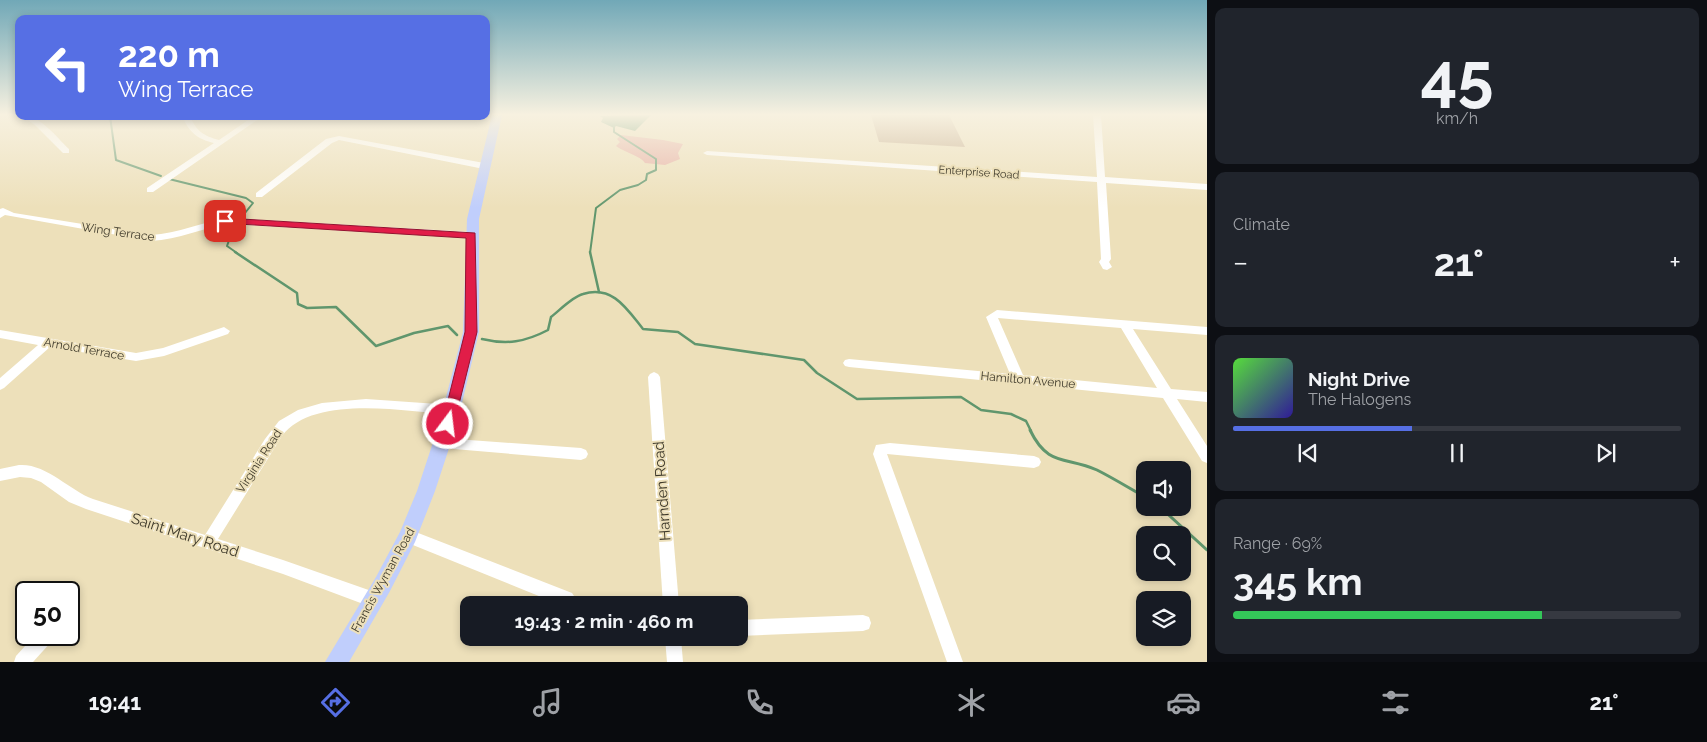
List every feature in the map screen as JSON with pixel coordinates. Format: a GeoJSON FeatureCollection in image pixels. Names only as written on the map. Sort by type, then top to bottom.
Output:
{"type":"FeatureCollection","features":[{"type":"Feature","properties":{"kind":"main road","name":"Francis Wyman Road"},"geometry":{"type":"LineString","coordinates":[[336,662],[374,600],[408,536],[452,410],[471,332],[471,235],[489,146]]}},
{"type":"Feature","properties":{"kind":"street"},"geometry":{"type":"LineString","coordinates":[[61,146],[66,151]]}},
{"type":"Feature","properties":{"kind":"street"},"geometry":{"type":"LineString","coordinates":[[150,190],[213,146]]}},
{"type":"Feature","properties":{"kind":"street"},"geometry":{"type":"LineString","coordinates":[[259,195],[323,146]]}},
{"type":"Feature","properties":{"kind":"street"},"geometry":{"type":"LineString","coordinates":[[383,146],[484,166]]}},
{"type":"Feature","properties":{"kind":"street"},"geometry":{"type":"LineString","coordinates":[[1099,146],[1106,259],[1104,262],[1106,267]]}},
{"type":"Feature","properties":{"kind":"street","name":"Enterprise Road"},"geometry":{"type":"LineString","coordinates":[[706,153],[1207,187]]}},
{"type":"Feature","properties":{"kind":"street","name":"Wing Terrace"},"geometry":{"type":"LineString","coordinates":[[1,213],[151,238],[171,236],[208,224],[225,221],[471,235]]}},
{"type":"Feature","properties":{"kind":"street"},"geometry":{"type":"LineString","coordinates":[[1019,380],[992,317],[996,314],[1207,331]]}},
{"type":"Feature","properties":{"kind":"street"},"geometry":{"type":"LineString","coordinates":[[1124,324],[1207,457]]}},
{"type":"Feature","properties":{"kind":"street","name":"Arnold Terrace"},"geometry":{"type":"LineString","coordinates":[[0,334],[120,356],[141,357],[164,352],[224,331]]}},
{"type":"Feature","properties":{"kind":"street"},"geometry":{"type":"LineString","coordinates":[[0,385],[47,343]]}},
{"type":"Feature","properties":{"kind":"street","name":"Hamilton Avenue"},"geometry":{"type":"LineString","coordinates":[[849,363],[1207,398]]}},
{"type":"Feature","properties":{"kind":"street","name":"Harnden Road"},"geometry":{"type":"LineString","coordinates":[[654,377],[670,596]]}},
{"type":"Feature","properties":{"kind":"street","name":"Virginia Road"},"geometry":{"type":"LineString","coordinates":[[208,542],[272,439],[290,421],[324,408],[351,404],[452,410]]}},
{"type":"Feature","properties":{"kind":"street"},"geometry":{"type":"LineString","coordinates":[[442,443],[581,454]]}},
{"type":"Feature","properties":{"kind":"street"},"geometry":{"type":"LineString","coordinates":[[955,662],[880,454],[882,448],[1034,462]]}},
{"type":"Feature","properties":{"kind":"street","name":"Saint Mary Road"},"geometry":{"type":"LineString","coordinates":[[0,475],[20,471],[32,472],[81,501],[283,567],[374,600]]}},
{"type":"Feature","properties":{"kind":"street"},"geometry":{"type":"LineString","coordinates":[[408,536],[558,596]]}},
{"type":"Feature","properties":{"kind":"street"},"geometry":{"type":"LineString","coordinates":[[748,628],[863,624]]}},
{"type":"Feature","properties":{"kind":"street"},"geometry":{"type":"LineString","coordinates":[[22,662],[36,646]]}},
{"type":"Feature","properties":{"kind":"street"},"geometry":{"type":"LineString","coordinates":[[674,646],[676,662]]}},
{"type":"Feature","properties":{"kind":"shaded area"},"geometry":{"type":"Polygon","coordinates":[[[616,146],[682,146],[678,153],[680,159],[665,165],[645,163],[640,158],[616,146]]]}},
{"type":"Feature","properties":{"kind":"waterway"},"geometry":{"type":"LineString","coordinates":[[114,146],[116,160],[161,176]]}},
{"type":"Feature","properties":{"kind":"waterway"},"geometry":{"type":"LineString","coordinates":[[590,252],[596,208],[620,190],[638,185],[646,180],[647,174],[656,170],[656,159],[636,146]]}},
{"type":"Feature","properties":{"kind":"waterway"},"geometry":{"type":"LineString","coordinates":[[169,179],[246,198],[253,203],[241,218]]}},
{"type":"Feature","properties":{"kind":"waterway"},"geometry":{"type":"LineString","coordinates":[[233,229],[227,246],[237,253]]}},
{"type":"Feature","properties":{"kind":"waterway"},"geometry":{"type":"LineString","coordinates":[[235,252],[297,293],[298,304],[307,308],[336,307],[376,346],[414,333],[448,326],[457,335]]}},
{"type":"Feature","properties":{"kind":"waterway"},"geometry":{"type":"LineString","coordinates":[[590,252],[599,292]]}},
{"type":"Feature","properties":{"kind":"waterway"},"geometry":{"type":"LineString","coordinates":[[482,339],[508,342],[532,337],[548,330],[551,317],[575,298],[594,292],[603,293],[611,296],[625,307],[643,329],[678,332],[695,344],[804,360],[817,373],[857,399],[961,397],[981,410],[1011,414],[1026,421],[1031,431]]}},
{"type":"Feature","properties":{"kind":"waterway"},"geometry":{"type":"LineString","coordinates":[[1030,430],[1037,442],[1051,455],[1058,459],[1097,470],[1136,492]]}},
{"type":"Feature","properties":{"kind":"waterway"},"geometry":{"type":"LineString","coordinates":[[1170,516],[1207,550]]}},
{"type":"Feature","properties":{"kind":"route"},"geometry":{"type":"LineString","coordinates":[[225,221],[471,235],[472,326],[448,424]]}}]}
